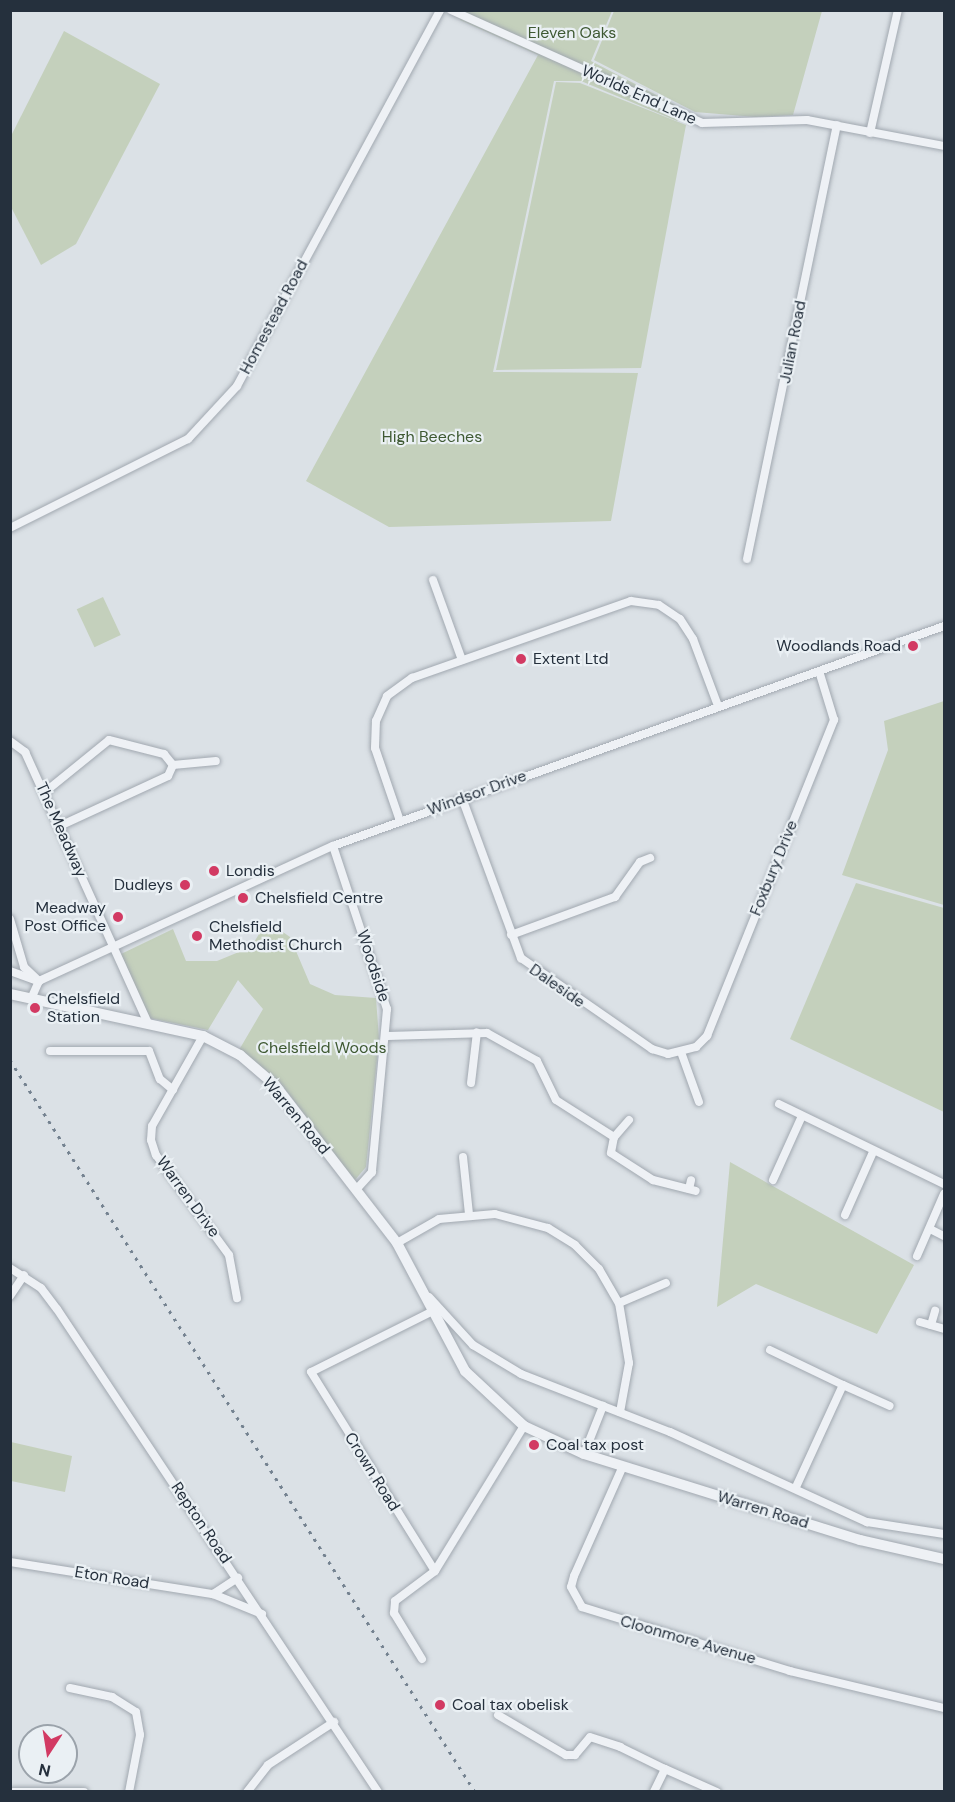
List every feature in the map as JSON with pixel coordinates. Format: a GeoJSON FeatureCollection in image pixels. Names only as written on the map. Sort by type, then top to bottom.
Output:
{"type":"FeatureCollection","features":[{"type":"Feature","properties":{"kind":"street","name":"Homestead Road"},"geometry":{"type":"LineString","coordinates":[[10,528],[188,439],[237,386],[440,10]]}},
{"type":"Feature","properties":{"kind":"street","name":"Worlds End Lane"},"geometry":{"type":"LineString","coordinates":[[451,10],[693,120],[799,120],[945,146]]}},
{"type":"Feature","properties":{"kind":"street"},"geometry":{"type":"LineString","coordinates":[[870,133],[898,10]]}},
{"type":"Feature","properties":{"kind":"street","name":"Julian Road"},"geometry":{"type":"LineString","coordinates":[[747,559],[837,125]]}},
{"type":"Feature","properties":{"kind":"street"},"geometry":{"type":"LineString","coordinates":[[433,580],[462,660]]}},
{"type":"Feature","properties":{"kind":"street"},"geometry":{"type":"LineString","coordinates":[[400,821],[375,748],[376,721],[387,696],[412,678],[631,601],[659,605],[680,619],[693,639],[718,706]]}},
{"type":"Feature","properties":{"kind":"street","name":"Windsor Drive"},"geometry":{"type":"LineString","coordinates":[[39,981],[333,846],[945,626]]}},
{"type":"Feature","properties":{"kind":"street","name":"Foxbury Drive"},"geometry":{"type":"LineString","coordinates":[[681,1052],[707,1036],[834,720],[819,671]]}},
{"type":"Feature","properties":{"kind":"street"},"geometry":{"type":"LineString","coordinates":[[45,792],[109,740],[164,754],[173,765]]}},
{"type":"Feature","properties":{"kind":"street","name":"The Meadway"},"geometry":{"type":"LineString","coordinates":[[10,741],[25,752],[45,792],[148,1023]]}},
{"type":"Feature","properties":{"kind":"street"},"geometry":{"type":"LineString","coordinates":[[173,765],[216,761]]}},
{"type":"Feature","properties":{"kind":"street"},"geometry":{"type":"LineString","coordinates":[[60,826],[168,776],[173,765]]}},
{"type":"Feature","properties":{"kind":"street","name":"Daleside"},"geometry":{"type":"LineString","coordinates":[[462,798],[521,958],[535,973],[652,1049],[681,1052]]}},
{"type":"Feature","properties":{"kind":"street","name":"Woodside"},"geometry":{"type":"LineString","coordinates":[[333,846],[382,985],[388,1036],[372,1172],[356,1190]]}},
{"type":"Feature","properties":{"kind":"street"},"geometry":{"type":"LineString","coordinates":[[511,934],[615,897],[640,862],[651,858]]}},
{"type":"Feature","properties":{"kind":"street"},"geometry":{"type":"LineString","coordinates":[[10,919],[24,967],[39,981]]}},
{"type":"Feature","properties":{"kind":"street"},"geometry":{"type":"LineString","coordinates":[[10,971],[39,981]]}},
{"type":"Feature","properties":{"kind":"street"},"geometry":{"type":"LineString","coordinates":[[31,999],[39,981]]}},
{"type":"Feature","properties":{"kind":"street","name":"Warren Road"},"geometry":{"type":"LineString","coordinates":[[10,994],[203,1036],[240,1055],[275,1085],[397,1243],[421,1287],[431,1312],[465,1371],[524,1426],[584,1454],[860,1540],[945,1559]]}},
{"type":"Feature","properties":{"kind":"street"},"geometry":{"type":"LineString","coordinates":[[388,1036],[477,1032],[537,1061],[556,1100],[614,1137]]}},
{"type":"Feature","properties":{"kind":"street"},"geometry":{"type":"LineString","coordinates":[[471,1083],[477,1032]]}},
{"type":"Feature","properties":{"kind":"street","name":"Warren Drive"},"geometry":{"type":"LineString","coordinates":[[203,1036],[152,1126],[152,1140],[156,1155],[229,1255],[237,1298]]}},
{"type":"Feature","properties":{"kind":"street"},"geometry":{"type":"LineString","coordinates":[[50,1051],[149,1051],[160,1079],[173,1090]]}},
{"type":"Feature","properties":{"kind":"street"},"geometry":{"type":"LineString","coordinates":[[681,1052],[699,1102]]}},
{"type":"Feature","properties":{"kind":"street"},"geometry":{"type":"LineString","coordinates":[[778,1104],[801,1118],[945,1184]]}},
{"type":"Feature","properties":{"kind":"street"},"geometry":{"type":"LineString","coordinates":[[773,1180],[801,1118]]}},
{"type":"Feature","properties":{"kind":"street"},"geometry":{"type":"LineString","coordinates":[[629,1120],[614,1137],[611,1153],[654,1180],[692,1187]]}},
{"type":"Feature","properties":{"kind":"street"},"geometry":{"type":"LineString","coordinates":[[845,1215],[873,1152]]}},
{"type":"Feature","properties":{"kind":"street"},"geometry":{"type":"LineString","coordinates":[[463,1157],[469,1214]]}},
{"type":"Feature","properties":{"kind":"street"},"geometry":{"type":"LineString","coordinates":[[917,1256],[945,1194]]}},
{"type":"Feature","properties":{"kind":"street"},"geometry":{"type":"LineString","coordinates":[[397,1243],[439,1219],[469,1214],[522,1218],[548,1228],[599,1269],[619,1303],[629,1362],[620,1412]]}},
{"type":"Feature","properties":{"kind":"street"},"geometry":{"type":"LineString","coordinates":[[930,1229],[945,1236]]}},
{"type":"Feature","properties":{"kind":"street","name":"Repton Road"},"geometry":{"type":"LineString","coordinates":[[10,1268],[24,1275],[57,1309],[378,1791]]}},
{"type":"Feature","properties":{"kind":"street"},"geometry":{"type":"LineString","coordinates":[[10,1296],[24,1275]]}},
{"type":"Feature","properties":{"kind":"street"},"geometry":{"type":"LineString","coordinates":[[619,1303],[666,1283]]}},
{"type":"Feature","properties":{"kind":"street","name":"Warren Road"},"geometry":{"type":"LineString","coordinates":[[421,1287],[490,1358],[796,1487],[867,1522],[945,1534]]}},
{"type":"Feature","properties":{"kind":"street"},"geometry":{"type":"LineString","coordinates":[[931,1325],[935,1311]]}},
{"type":"Feature","properties":{"kind":"street","name":"Crown Road"},"geometry":{"type":"LineString","coordinates":[[431,1312],[311,1372],[435,1572]]}},
{"type":"Feature","properties":{"kind":"street"},"geometry":{"type":"LineString","coordinates":[[920,1322],[945,1329]]}},
{"type":"Feature","properties":{"kind":"street"},"geometry":{"type":"LineString","coordinates":[[770,1350],[890,1406]]}},
{"type":"Feature","properties":{"kind":"street"},"geometry":{"type":"LineString","coordinates":[[796,1487],[843,1385]]}},
{"type":"Feature","properties":{"kind":"street"},"geometry":{"type":"LineString","coordinates":[[584,1454],[603,1406]]}},
{"type":"Feature","properties":{"kind":"street"},"geometry":{"type":"LineString","coordinates":[[422,1659],[394,1613],[395,1601],[435,1572],[524,1426]]}},
{"type":"Feature","properties":{"kind":"street","name":"Cloonmore Avenue"},"geometry":{"type":"LineString","coordinates":[[623,1466],[574,1576],[571,1587],[582,1607],[790,1671],[945,1708]]}},
{"type":"Feature","properties":{"kind":"street","name":"Eton Road"},"geometry":{"type":"LineString","coordinates":[[10,1562],[213,1594],[262,1614]]}},
{"type":"Feature","properties":{"kind":"street"},"geometry":{"type":"LineString","coordinates":[[213,1594],[238,1578]]}},
{"type":"Feature","properties":{"kind":"street"},"geometry":{"type":"LineString","coordinates":[[70,1688],[112,1697],[136,1712],[140,1735],[129,1791]]}},
{"type":"Feature","properties":{"kind":"street"},"geometry":{"type":"LineString","coordinates":[[498,1715],[566,1755],[580,1751],[590,1737],[600,1738],[717,1791]]}},
{"type":"Feature","properties":{"kind":"street"},"geometry":{"type":"LineString","coordinates":[[247,1791],[268,1766],[334,1722]]}},
{"type":"Feature","properties":{"kind":"street"},"geometry":{"type":"LineString","coordinates":[[654,1791],[665,1769]]}},
{"type":"Feature","properties":{"kind":"street"},"geometry":{"type":"LineString","coordinates":[[13,1791],[84,1791]]}},
{"type":"Feature","properties":{"kind":"green space"},"geometry":{"type":"Polygon","coordinates":[[[614,10],[822,11],[793,115],[755,117],[695,112],[594,60],[614,10]]]}},
{"type":"Feature","properties":{"kind":"green space","name":"High Beeches"},"geometry":{"type":"Polygon","coordinates":[[[462,11],[612,11],[591,61],[685,110],[677,121],[581,81],[554,81],[493,372],[638,373],[611,521],[389,527],[306,481],[538,55],[460,20],[462,11]]]}},
{"type":"Feature","properties":{"kind":"green space"},"geometry":{"type":"Polygon","coordinates":[[[64,31],[160,84],[76,244],[41,265],[11,207],[11,136],[64,31]]]}},
{"type":"Feature","properties":{"kind":"green space"},"geometry":{"type":"Polygon","coordinates":[[[556,82],[580,83],[686,125],[641,368],[496,370],[556,82]]]}},
{"type":"Feature","properties":{"kind":"green space"},"geometry":{"type":"Polygon","coordinates":[[[103,597],[121,635],[94,647],[77,609],[103,597]]]}},
{"type":"Feature","properties":{"kind":"green space"},"geometry":{"type":"Polygon","coordinates":[[[944,701],[944,905],[842,875],[888,750],[884,721],[944,701]]]}},
{"type":"Feature","properties":{"kind":"green space"},"geometry":{"type":"Polygon","coordinates":[[[856,883],[944,908],[944,1112],[790,1039],[856,883]]]}},
{"type":"Feature","properties":{"kind":"green space","name":"Chelsfield Woods"},"geometry":{"type":"Polygon","coordinates":[[[267,921],[290,937],[310,984],[335,995],[376,998],[379,1039],[366,1167],[354,1181],[279,1081],[239,1050],[263,1009],[238,980],[208,1030],[149,1018],[121,954],[173,929],[186,961],[217,961],[251,947],[267,921]]]}},
{"type":"Feature","properties":{"kind":"green space"},"geometry":{"type":"Polygon","coordinates":[[[730,1162],[914,1265],[877,1334],[756,1284],[717,1307],[730,1162]]]}},
{"type":"Feature","properties":{"kind":"green space"},"geometry":{"type":"Polygon","coordinates":[[[11,1442],[72,1456],[65,1492],[11,1481],[11,1442]]]}},
{"type":"Feature","properties":{"kind":"railway"},"geometry":{"type":"LineString","coordinates":[[10,1060],[475,1792]]}},
{"type":"Feature","properties":{"kind":"place","name":"Woodlands Road"},"geometry":{"type":"Point","coordinates":[913,646]}},
{"type":"Feature","properties":{"kind":"place","name":"Extent Ltd"},"geometry":{"type":"Point","coordinates":[521,659]}},
{"type":"Feature","properties":{"kind":"place","name":"Londis"},"geometry":{"type":"Point","coordinates":[214,871]}},
{"type":"Feature","properties":{"kind":"place","name":"Dudleys"},"geometry":{"type":"Point","coordinates":[185,885]}},
{"type":"Feature","properties":{"kind":"place","name":"Chelsfield Centre"},"geometry":{"type":"Point","coordinates":[243,898]}},
{"type":"Feature","properties":{"kind":"place","name":"Meadway Post Office"},"geometry":{"type":"Point","coordinates":[118,917]}},
{"type":"Feature","properties":{"kind":"place","name":"Chelsfield Methodist Church"},"geometry":{"type":"Point","coordinates":[197,936]}},
{"type":"Feature","properties":{"kind":"place","name":"Chelsfield Station"},"geometry":{"type":"Point","coordinates":[35,1008]}},
{"type":"Feature","properties":{"kind":"place","name":"Coal tax post"},"geometry":{"type":"Point","coordinates":[534,1445]}},
{"type":"Feature","properties":{"kind":"place","name":"Coal tax obelisk"},"geometry":{"type":"Point","coordinates":[440,1705]}},
{"type":"Feature","properties":{"kind":"park label","name":"Eleven Oaks"},"geometry":{"type":"Point","coordinates":[572,33]}}]}
